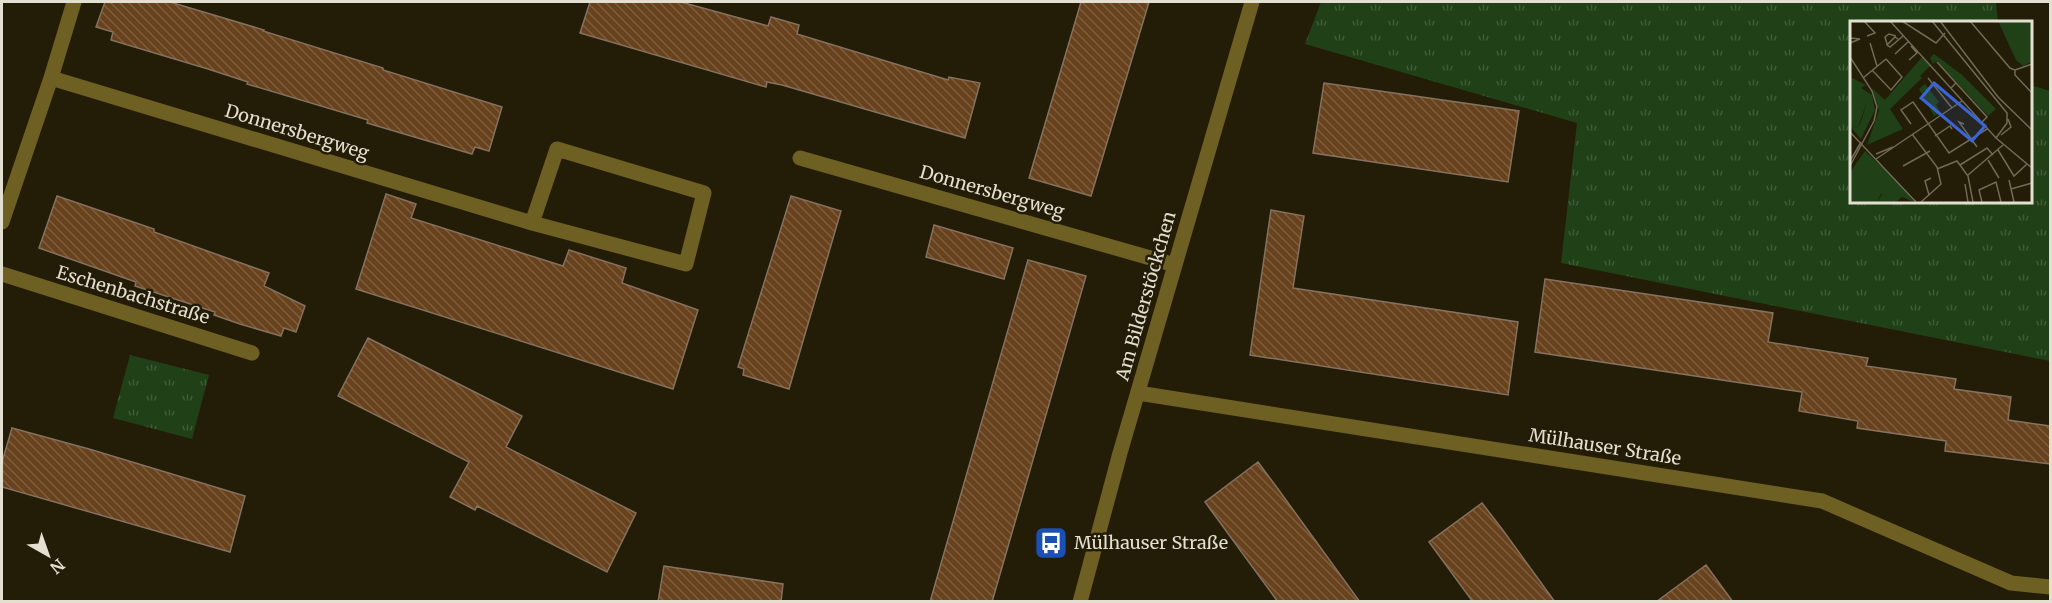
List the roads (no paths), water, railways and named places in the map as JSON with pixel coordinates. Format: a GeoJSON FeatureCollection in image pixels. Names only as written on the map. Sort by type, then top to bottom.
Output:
{"type":"FeatureCollection","features":[{"type":"Feature","properties":{"kind":"street"},"geometry":{"type":"LineString","coordinates":[[2,222],[74,2]]}},
{"type":"Feature","properties":{"kind":"street","name":"Am Bilderstöckchen"},"geometry":{"type":"LineString","coordinates":[[1080,602],[1120,453],[1251,2]]}},
{"type":"Feature","properties":{"kind":"street","name":"Donnersbergweg"},"geometry":{"type":"LineString","coordinates":[[51,78],[532,223],[686,264],[704,193],[557,149],[532,223]]}},
{"type":"Feature","properties":{"kind":"street","name":"Donnersbergweg"},"geometry":{"type":"LineString","coordinates":[[800,158],[1174,265]]}},
{"type":"Feature","properties":{"kind":"street","name":"Eschenbachstraße"},"geometry":{"type":"LineString","coordinates":[[2,274],[252,353]]}},
{"type":"Feature","properties":{"kind":"street","name":"Mülhauser Straße"},"geometry":{"type":"LineString","coordinates":[[1138,393],[1822,501],[2011,583],[2050,587]]}},
{"type":"Feature","properties":{"kind":"place","name":"Mülhauser Straße"},"geometry":{"type":"Point","coordinates":[1051,543]}}]}
